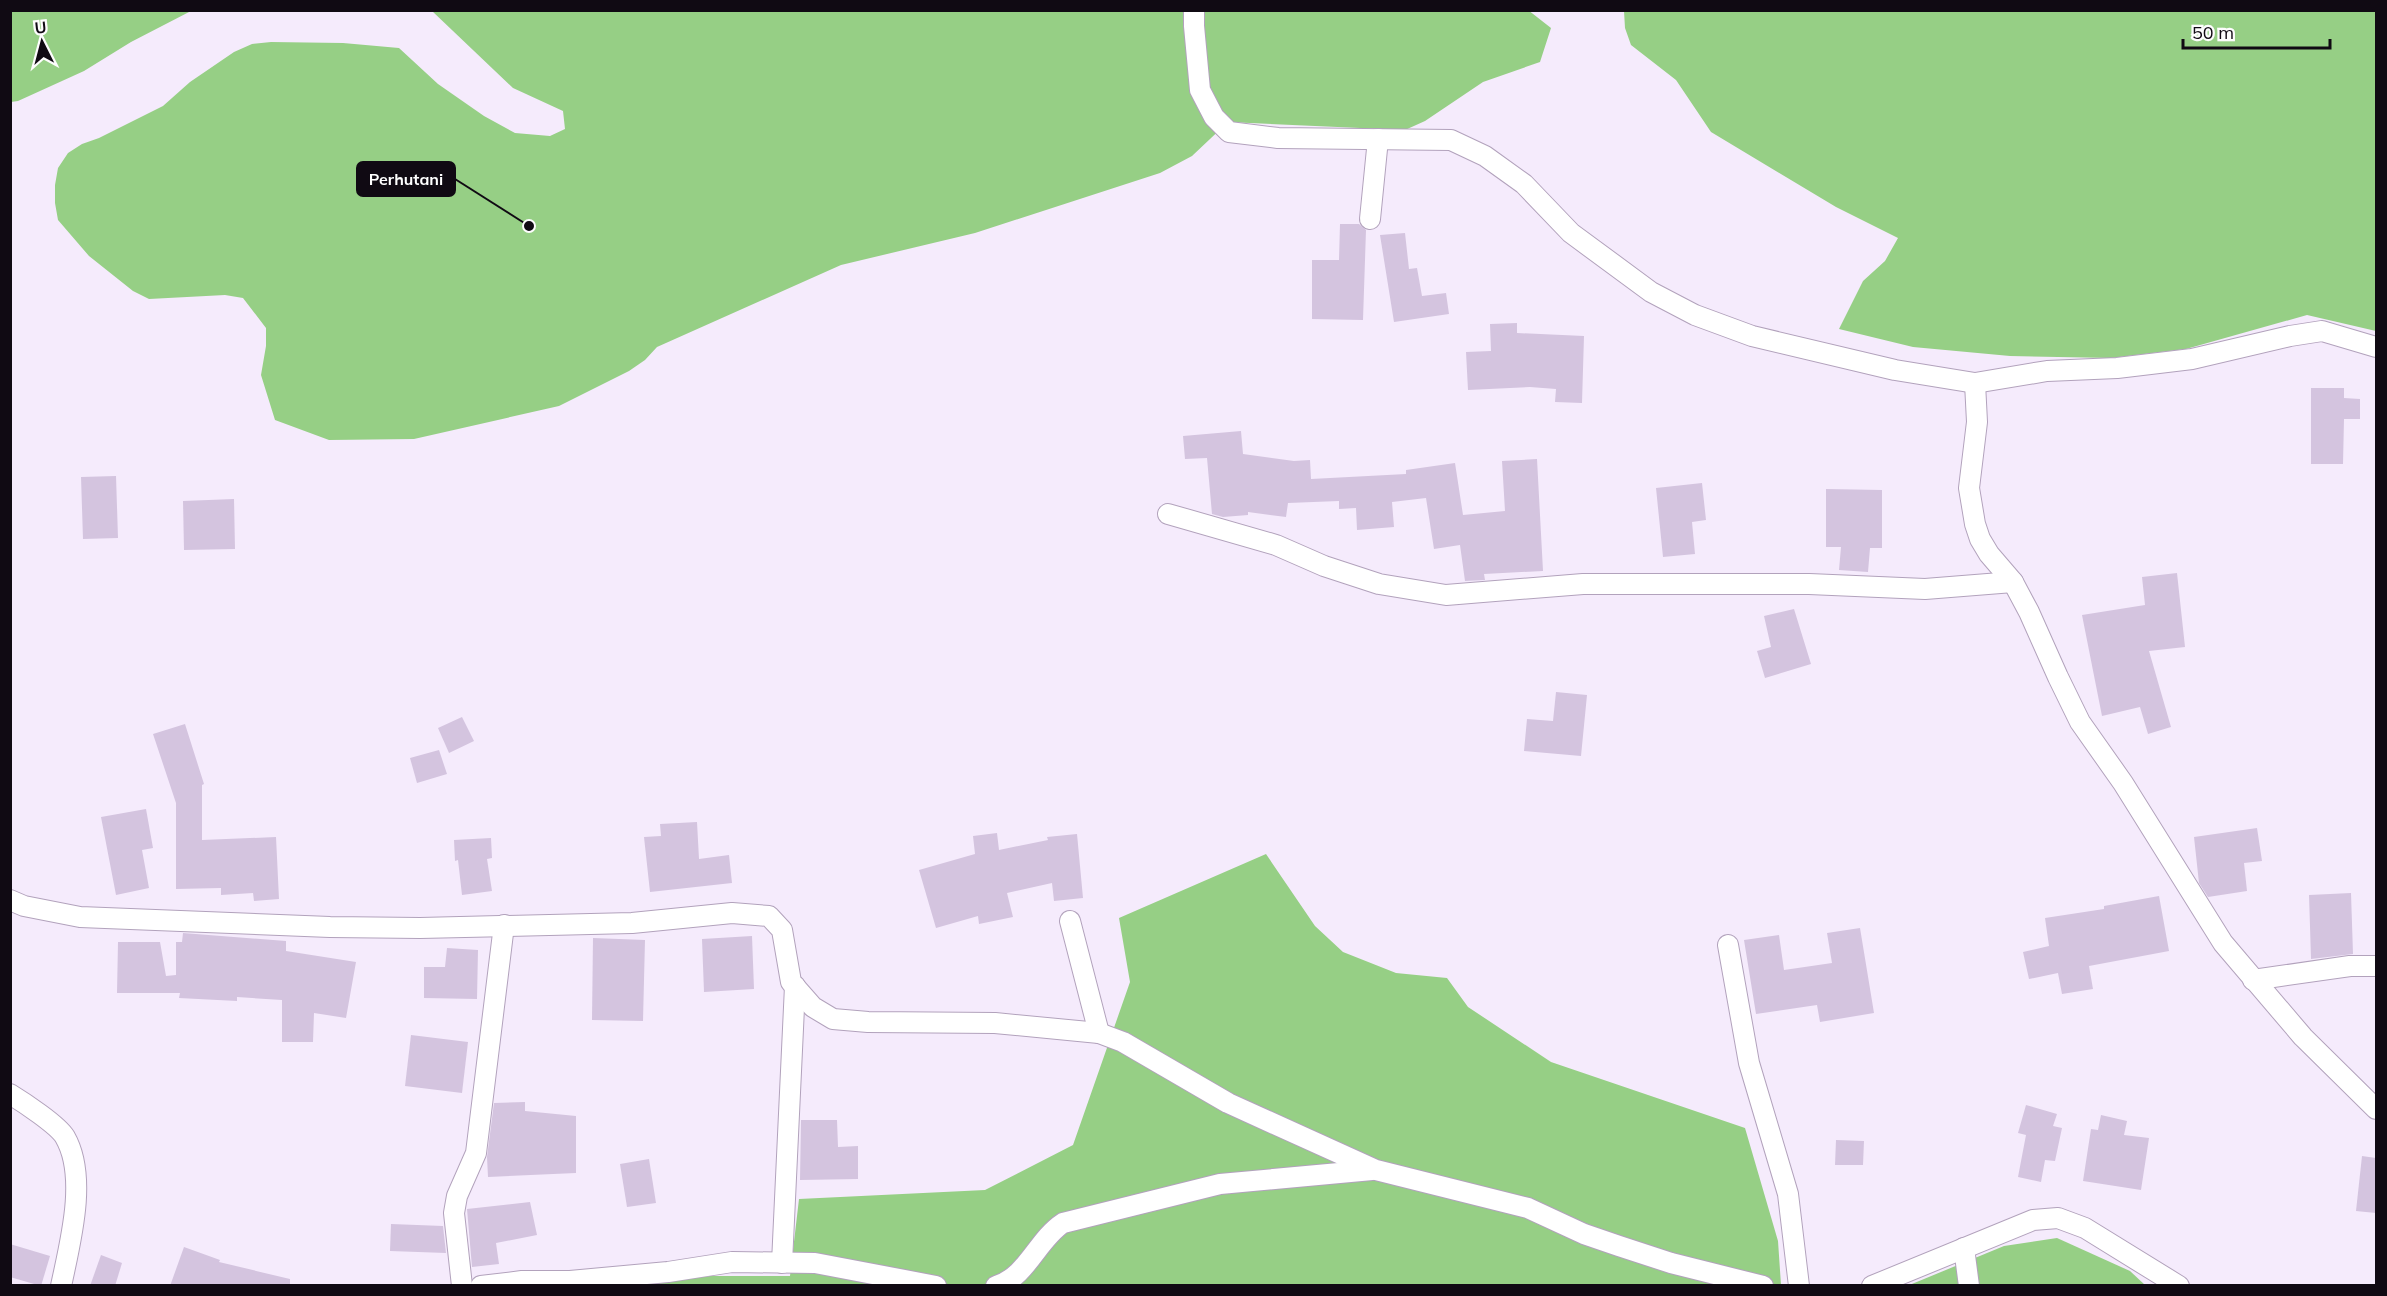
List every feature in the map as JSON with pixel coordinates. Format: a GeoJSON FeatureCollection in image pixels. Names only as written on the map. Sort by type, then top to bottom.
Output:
{"type":"FeatureCollection","features":[{"type":"Feature","properties":{"kind":"street"},"geometry":{"type":"LineString","coordinates":[[1194,10],[1200,90],[1214,117],[1229,132],[1278,138],[1451,140],[1485,156],[1524,184],[1571,233],[1651,292],[1695,315],[1752,336],[1895,370],[1975,383],[2047,370],[2117,368],[2192,358],[2322,331],[2376,347]]}},
{"type":"Feature","properties":{"kind":"street"},"geometry":{"type":"LineString","coordinates":[[1370,219],[1378,139]]}},
{"type":"Feature","properties":{"kind":"street"},"geometry":{"type":"LineString","coordinates":[[1975,383],[1977,423],[1976,444],[1970,471],[1970,504],[1980,539],[1989,554],[2013,582],[2080,722],[2123,783],[2223,943],[2303,1036],[2376,1109]]}},
{"type":"Feature","properties":{"kind":"street"},"geometry":{"type":"LineString","coordinates":[[1168,514],[1276,545],[1324,566],[1379,584],[1446,595],[1582,584],[1809,584],[1925,589],[2013,582]]}},
{"type":"Feature","properties":{"kind":"street"},"geometry":{"type":"LineString","coordinates":[[10,900],[24,906],[80,917],[330,927],[420,928],[632,923],[732,913],[769,916],[782,930],[791,982],[813,1007],[833,1019],[868,1022],[995,1023],[1099,1033],[1123,1042],[1228,1103],[1376,1170],[1528,1208],[1584,1234],[1619,1246],[1671,1263],[1763,1286]]}},
{"type":"Feature","properties":{"kind":"street"},"geometry":{"type":"LineString","coordinates":[[1070,921],[1099,1033]]}},
{"type":"Feature","properties":{"kind":"street"},"geometry":{"type":"LineString","coordinates":[[462,1286],[454,1213],[457,1196],[476,1153],[504,925]]}},
{"type":"Feature","properties":{"kind":"street"},"geometry":{"type":"LineString","coordinates":[[1728,945],[1749,1063],[1788,1194],[1799,1286]]}},
{"type":"Feature","properties":{"kind":"street"},"geometry":{"type":"LineString","coordinates":[[2253,980],[2350,966],[2376,966]]}},
{"type":"Feature","properties":{"kind":"street"},"geometry":{"type":"LineString","coordinates":[[782,1263],[795,986]]}},
{"type":"Feature","properties":{"kind":"street"},"geometry":{"type":"LineString","coordinates":[[10,1094],[64,1135],[75,1169],[76,1196],[61,1286]]}},
{"type":"Feature","properties":{"kind":"street"},"geometry":{"type":"LineString","coordinates":[[996,1286],[1005,1283],[1023,1269],[1050,1232],[1063,1223],[1220,1184],[1376,1170]]}},
{"type":"Feature","properties":{"kind":"street"},"geometry":{"type":"LineString","coordinates":[[1872,1286],[2033,1220],[2058,1218],[2085,1228],[2179,1286]]}},
{"type":"Feature","properties":{"kind":"street"},"geometry":{"type":"LineString","coordinates":[[1964,1248],[1969,1286]]}},
{"type":"Feature","properties":{"kind":"street"},"geometry":{"type":"LineString","coordinates":[[481,1286],[625,1276],[732,1262],[815,1263],[936,1286]]}},
{"type":"Feature","properties":{"kind":"green space"},"geometry":{"type":"Polygon","coordinates":[[[11,10],[191,11],[131,42],[84,71],[18,101],[11,102],[11,10]]]}},
{"type":"Feature","properties":{"kind":"green space"},"geometry":{"type":"Polygon","coordinates":[[[1528,10],[1551,28],[1540,62],[1483,82],[1425,121],[1405,130],[1228,122],[1192,156],[1160,173],[975,233],[841,265],[657,347],[645,360],[629,371],[559,406],[414,439],[329,440],[275,420],[261,375],[266,346],[266,328],[243,298],[225,295],[149,299],[133,291],[89,256],[58,220],[55,203],[58,168],[68,153],[82,144],[163,106],[190,82],[234,52],[252,44],[343,43],[399,48],[438,84],[484,116],[515,133],[550,136],[565,129],[563,111],[513,88],[432,11],[1528,10]]]}},
{"type":"Feature","properties":{"kind":"green space"},"geometry":{"type":"Polygon","coordinates":[[[1624,11],[2376,11],[2376,331],[2307,315],[2186,349],[2111,358],[2010,356],[1913,347],[1839,329],[1863,281],[1885,261],[1898,238],[1836,207],[1711,132],[1676,80],[1631,45],[1625,28],[1624,11]]]}},
{"type":"Feature","properties":{"kind":"green space"},"geometry":{"type":"Polygon","coordinates":[[[1266,854],[1315,926],[1343,952],[1396,973],[1447,978],[1468,1007],[1551,1062],[1745,1128],[1778,1241],[1781,1285],[628,1286],[710,1276],[790,1276],[799,1199],[985,1190],[1073,1145],[1130,982],[1119,918],[1266,854]]]}},
{"type":"Feature","properties":{"kind":"green space"},"geometry":{"type":"Polygon","coordinates":[[[2057,1238],[2130,1271],[2145,1285],[1907,1286],[2004,1246],[2057,1238]]]}},
{"type":"Feature","properties":{"kind":"building"},"geometry":{"type":"Polygon","coordinates":[[[1340,224],[1359,224],[1366,230],[1363,320],[1312,319],[1312,260],[1339,260],[1340,224]]]}},
{"type":"Feature","properties":{"kind":"building"},"geometry":{"type":"Polygon","coordinates":[[[1405,233],[1409,269],[1417,268],[1422,296],[1446,293],[1449,314],[1394,322],[1380,235],[1405,233]]]}},
{"type":"Feature","properties":{"kind":"building"},"geometry":{"type":"Polygon","coordinates":[[[1517,323],[1517,333],[1584,336],[1582,403],[1555,402],[1556,389],[1530,387],[1468,390],[1466,352],[1491,351],[1490,324],[1517,323]]]}},
{"type":"Feature","properties":{"kind":"building"},"geometry":{"type":"Polygon","coordinates":[[[2311,388],[2344,388],[2344,398],[2360,399],[2360,419],[2344,419],[2343,464],[2311,464],[2311,388]]]}},
{"type":"Feature","properties":{"kind":"building"},"geometry":{"type":"Polygon","coordinates":[[[1241,431],[1243,454],[1294,461],[1310,460],[1311,479],[1406,474],[1406,470],[1455,463],[1463,515],[1505,511],[1502,461],[1537,459],[1543,571],[1484,574],[1485,580],[1465,581],[1460,545],[1434,549],[1426,498],[1392,502],[1394,527],[1357,530],[1356,508],[1339,509],[1339,501],[1288,503],[1286,517],[1248,512],[1248,515],[1223,517],[1212,514],[1207,458],[1185,459],[1183,436],[1241,431]]]}},
{"type":"Feature","properties":{"kind":"building"},"geometry":{"type":"Polygon","coordinates":[[[116,476],[118,538],[83,539],[81,477],[116,476]]]}},
{"type":"Feature","properties":{"kind":"building"},"geometry":{"type":"Polygon","coordinates":[[[1702,483],[1706,520],[1692,522],[1695,554],[1663,557],[1656,488],[1702,483]]]}},
{"type":"Feature","properties":{"kind":"building"},"geometry":{"type":"Polygon","coordinates":[[[1826,489],[1882,490],[1882,548],[1870,548],[1868,572],[1839,570],[1841,547],[1826,547],[1826,489]]]}},
{"type":"Feature","properties":{"kind":"building"},"geometry":{"type":"Polygon","coordinates":[[[234,499],[235,549],[184,550],[183,501],[234,499]]]}},
{"type":"Feature","properties":{"kind":"building"},"geometry":{"type":"Polygon","coordinates":[[[2177,573],[2185,647],[2149,651],[2171,727],[2148,734],[2140,707],[2102,716],[2082,615],[2145,605],[2142,577],[2177,573]]]}},
{"type":"Feature","properties":{"kind":"building"},"geometry":{"type":"Polygon","coordinates":[[[1794,609],[1811,664],[1765,678],[1757,651],[1771,647],[1764,616],[1794,609]]]}},
{"type":"Feature","properties":{"kind":"building"},"geometry":{"type":"Polygon","coordinates":[[[1556,692],[1587,695],[1581,756],[1524,751],[1527,719],[1553,721],[1556,692]]]}},
{"type":"Feature","properties":{"kind":"building"},"geometry":{"type":"Polygon","coordinates":[[[462,717],[474,741],[449,753],[438,728],[462,717]]]}},
{"type":"Feature","properties":{"kind":"building"},"geometry":{"type":"Polygon","coordinates":[[[185,724],[204,784],[202,785],[202,840],[276,837],[279,899],[254,901],[253,893],[221,895],[221,888],[176,889],[176,803],[153,734],[185,724]]]}},
{"type":"Feature","properties":{"kind":"building"},"geometry":{"type":"Polygon","coordinates":[[[439,750],[447,774],[417,783],[410,758],[439,750]]]}},
{"type":"Feature","properties":{"kind":"building"},"geometry":{"type":"Polygon","coordinates":[[[146,809],[153,848],[142,850],[149,888],[116,895],[101,817],[146,809]]]}},
{"type":"Feature","properties":{"kind":"building"},"geometry":{"type":"Polygon","coordinates":[[[697,822],[699,859],[729,855],[732,883],[650,892],[644,837],[661,836],[660,824],[697,822]]]}},
{"type":"Feature","properties":{"kind":"building"},"geometry":{"type":"Polygon","coordinates":[[[2257,828],[2262,861],[2244,863],[2247,891],[2208,897],[2199,883],[2194,837],[2257,828]]]}},
{"type":"Feature","properties":{"kind":"building"},"geometry":{"type":"Polygon","coordinates":[[[997,833],[999,850],[1048,840],[1047,837],[1077,834],[1083,898],[1054,901],[1052,883],[1007,893],[1013,917],[979,924],[978,916],[936,928],[919,870],[975,854],[973,836],[997,833]]]}},
{"type":"Feature","properties":{"kind":"building"},"geometry":{"type":"Polygon","coordinates":[[[491,838],[492,858],[487,859],[492,891],[462,895],[458,860],[455,861],[454,840],[491,838]]]}},
{"type":"Feature","properties":{"kind":"building"},"geometry":{"type":"Polygon","coordinates":[[[2351,893],[2353,954],[2311,959],[2309,895],[2351,893]]]}},
{"type":"Feature","properties":{"kind":"building"},"geometry":{"type":"Polygon","coordinates":[[[2159,896],[2169,951],[2089,966],[2093,989],[2062,994],[2058,973],[2029,979],[2023,952],[2049,946],[2045,918],[2104,909],[2104,906],[2159,896]]]}},
{"type":"Feature","properties":{"kind":"building"},"geometry":{"type":"Polygon","coordinates":[[[1860,928],[1874,1013],[1820,1022],[1817,1005],[1756,1014],[1744,940],[1779,935],[1784,970],[1832,963],[1827,933],[1860,928]]]}},
{"type":"Feature","properties":{"kind":"building"},"geometry":{"type":"Polygon","coordinates":[[[183,933],[286,941],[286,951],[356,962],[346,1018],[314,1013],[313,1042],[282,1042],[282,1000],[237,997],[237,1001],[179,998],[180,993],[117,993],[118,942],[160,942],[166,976],[176,975],[176,942],[182,942],[183,933]]]}},
{"type":"Feature","properties":{"kind":"building"},"geometry":{"type":"Polygon","coordinates":[[[752,936],[754,989],[704,992],[702,939],[752,936]]]}},
{"type":"Feature","properties":{"kind":"building"},"geometry":{"type":"Polygon","coordinates":[[[593,938],[645,940],[643,1021],[592,1020],[593,938]]]}},
{"type":"Feature","properties":{"kind":"building"},"geometry":{"type":"Polygon","coordinates":[[[447,948],[478,950],[477,999],[424,998],[424,967],[445,967],[447,948]]]}},
{"type":"Feature","properties":{"kind":"building"},"geometry":{"type":"Polygon","coordinates":[[[411,1035],[468,1042],[462,1093],[405,1086],[411,1035]]]}},
{"type":"Feature","properties":{"kind":"building"},"geometry":{"type":"Polygon","coordinates":[[[525,1102],[525,1111],[576,1116],[576,1173],[488,1177],[487,1157],[494,1103],[525,1102]]]}},
{"type":"Feature","properties":{"kind":"building"},"geometry":{"type":"Polygon","coordinates":[[[2026,1105],[2057,1114],[2053,1126],[2062,1128],[2055,1161],[2045,1160],[2041,1182],[2018,1177],[2026,1135],[2018,1133],[2026,1105]]]}},
{"type":"Feature","properties":{"kind":"building"},"geometry":{"type":"Polygon","coordinates":[[[2101,1115],[2127,1121],[2124,1135],[2149,1138],[2141,1190],[2083,1181],[2091,1129],[2098,1130],[2101,1115]]]}},
{"type":"Feature","properties":{"kind":"building"},"geometry":{"type":"Polygon","coordinates":[[[801,1120],[837,1120],[838,1147],[858,1146],[858,1179],[800,1180],[801,1120]]]}},
{"type":"Feature","properties":{"kind":"building"},"geometry":{"type":"Polygon","coordinates":[[[1836,1140],[1864,1141],[1863,1165],[1835,1165],[1836,1140]]]}},
{"type":"Feature","properties":{"kind":"building"},"geometry":{"type":"Polygon","coordinates":[[[2362,1156],[2376,1158],[2376,1213],[2356,1211],[2362,1156]]]}},
{"type":"Feature","properties":{"kind":"building"},"geometry":{"type":"Polygon","coordinates":[[[649,1159],[656,1203],[627,1207],[620,1164],[649,1159]]]}},
{"type":"Feature","properties":{"kind":"building"},"geometry":{"type":"Polygon","coordinates":[[[530,1202],[537,1235],[496,1243],[499,1264],[472,1267],[467,1209],[530,1202]]]}},
{"type":"Feature","properties":{"kind":"building"},"geometry":{"type":"Polygon","coordinates":[[[391,1224],[443,1226],[446,1253],[390,1251],[391,1224]]]}},
{"type":"Feature","properties":{"kind":"building"},"geometry":{"type":"Polygon","coordinates":[[[10,1244],[50,1256],[41,1286],[10,1277],[10,1244]]]}},
{"type":"Feature","properties":{"kind":"building"},"geometry":{"type":"Polygon","coordinates":[[[184,1247],[220,1260],[219,1262],[290,1279],[290,1286],[170,1286],[184,1247]]]}},
{"type":"Feature","properties":{"kind":"building"},"geometry":{"type":"Polygon","coordinates":[[[101,1255],[122,1263],[115,1286],[90,1286],[101,1255]]]}},
{"type":"Feature","properties":{"kind":"place","name":"Perhutani"},"geometry":{"type":"Point","coordinates":[529,226]}}]}
